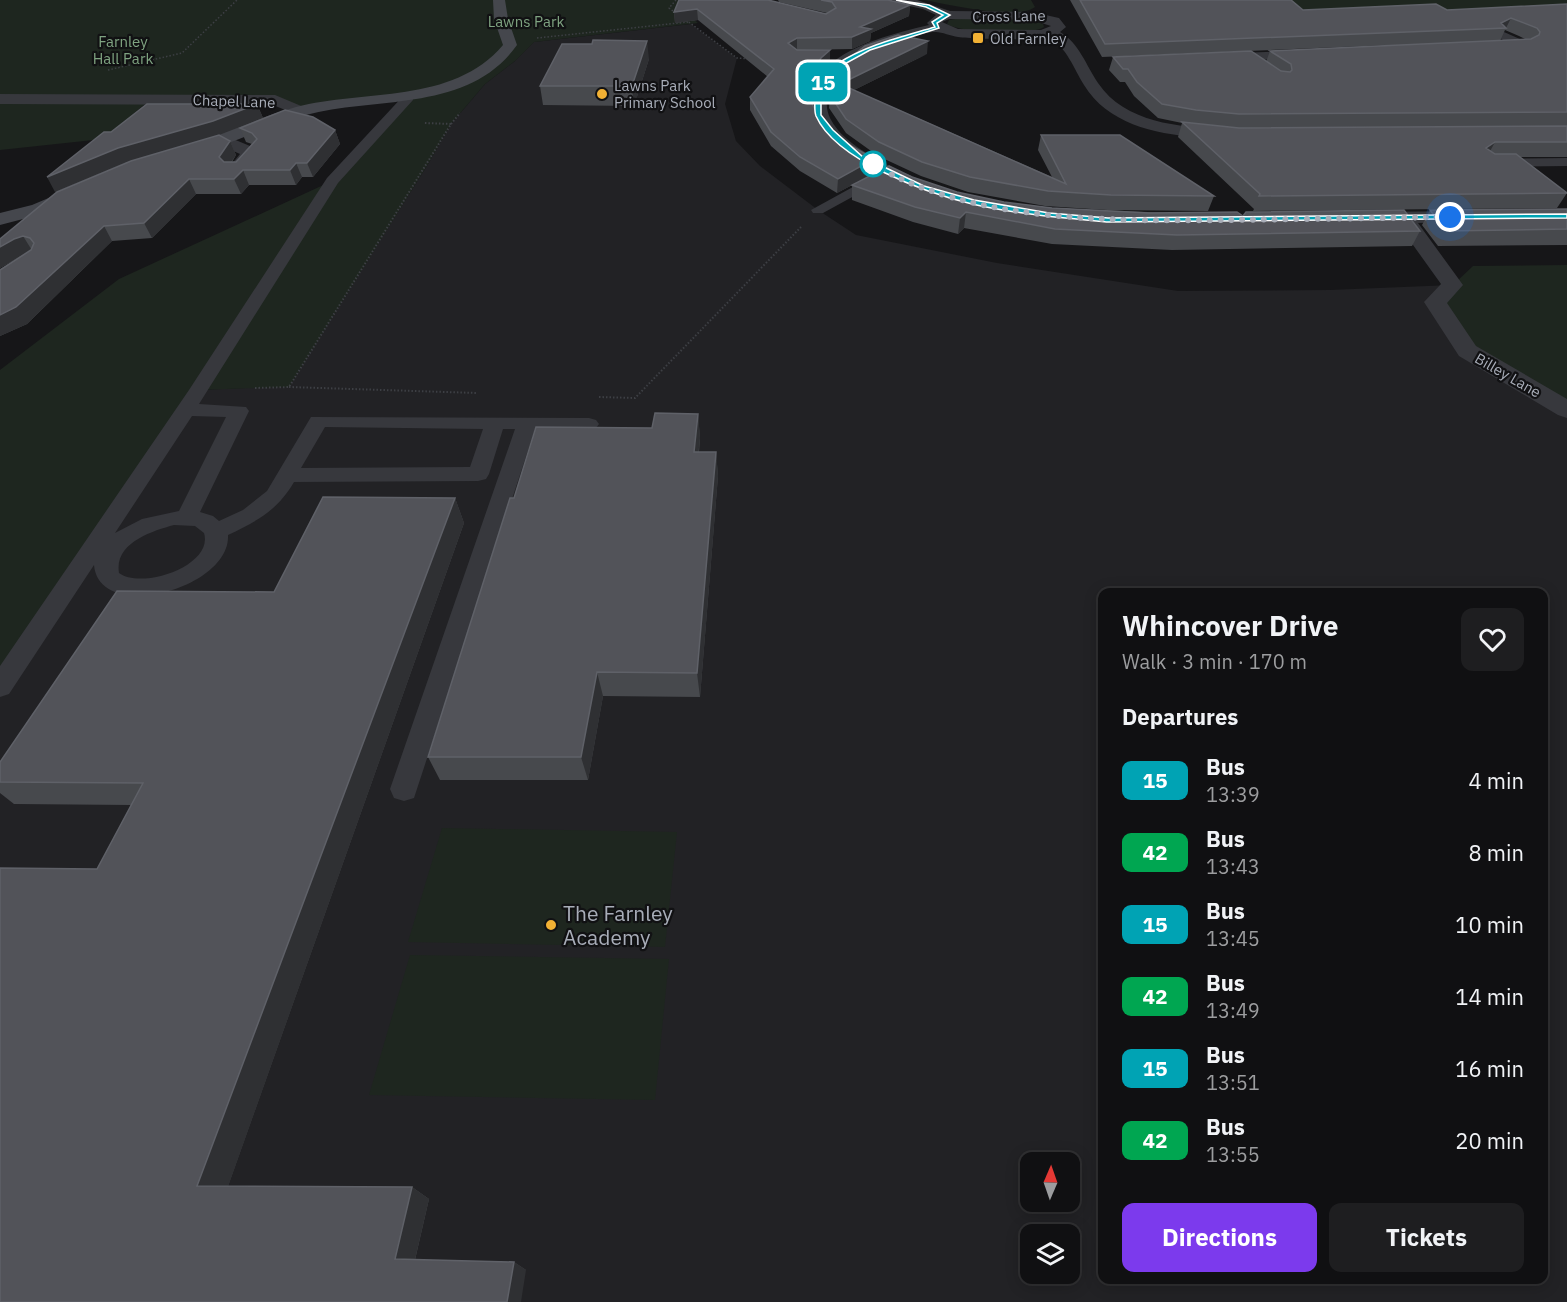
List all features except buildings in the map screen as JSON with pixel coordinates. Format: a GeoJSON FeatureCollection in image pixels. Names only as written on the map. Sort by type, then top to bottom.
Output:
{"type":"FeatureCollection","features":[{"type":"Feature","properties":{"kind":"street"},"geometry":{"type":"LineString","coordinates":[[499,0],[501,19],[510,45]]}},
{"type":"Feature","properties":{"kind":"street","name":"Cross Lane"},"geometry":{"type":"LineString","coordinates":[[899,0],[927,6],[943,21],[1017,16],[1049,21],[1065,40],[1079,65]]}},
{"type":"Feature","properties":{"kind":"street"},"geometry":{"type":"LineString","coordinates":[[942,193],[921,187],[861,159],[831,132],[818,115],[818,94],[825,77],[837,66],[943,21]]}},
{"type":"Feature","properties":{"kind":"street"},"geometry":{"type":"LineString","coordinates":[[1481,48],[1524,46],[1504,36]]}},
{"type":"Feature","properties":{"kind":"street","name":"Chapel Lane"},"geometry":{"type":"LineString","coordinates":[[0,99],[275,100],[300,111],[339,103],[409,97],[491,67],[510,45]]}},
{"type":"Feature","properties":{"kind":"street"},"geometry":{"type":"LineString","coordinates":[[1202,59],[1329,54]]}},
{"type":"Feature","properties":{"kind":"street"},"geometry":{"type":"LineString","coordinates":[[832,56],[856,56]]}},
{"type":"Feature","properties":{"kind":"street"},"geometry":{"type":"LineString","coordinates":[[1079,65],[1101,64]]}},
{"type":"Feature","properties":{"kind":"street"},"geometry":{"type":"LineString","coordinates":[[1079,65],[1099,95],[1121,112],[1156,126],[1192,132],[1234,135]]}},
{"type":"Feature","properties":{"kind":"street"},"geometry":{"type":"LineString","coordinates":[[172,155],[226,141],[300,111]]}},
{"type":"Feature","properties":{"kind":"street"},"geometry":{"type":"LineString","coordinates":[[226,141],[252,153],[236,170]]}},
{"type":"Feature","properties":{"kind":"street"},"geometry":{"type":"LineString","coordinates":[[0,219],[39,209],[91,187]]}},
{"type":"Feature","properties":{"kind":"street"},"geometry":{"type":"LineString","coordinates":[[1347,218],[1485,217]]}},
{"type":"Feature","properties":{"kind":"street","name":"Billey Lane"},"geometry":{"type":"LineString","coordinates":[[1404,218],[1452,285],[1435,302],[1467,351],[1567,410]]}},
{"type":"Feature","properties":{"kind":"lane"},"geometry":{"type":"LineString","coordinates":[[1247,57],[1264,69]]}},
{"type":"Feature","properties":{"kind":"lane"},"geometry":{"type":"LineString","coordinates":[[0,687],[184,410],[332,181],[409,97]]}},
{"type":"Feature","properties":{"kind":"lane"},"geometry":{"type":"LineString","coordinates":[[1487,163],[1567,162]]}},
{"type":"Feature","properties":{"kind":"lane"},"geometry":{"type":"LineString","coordinates":[[818,210],[888,172]]}},
{"type":"Feature","properties":{"kind":"lane"},"geometry":{"type":"LineString","coordinates":[[184,410],[239,411],[186,518]]}},
{"type":"Feature","properties":{"kind":"lane"},"geometry":{"type":"LineString","coordinates":[[216,532],[259,508],[275,496],[318,421],[589,424]]}},
{"type":"Feature","properties":{"kind":"lane"},"geometry":{"type":"LineString","coordinates":[[286,475],[478,474],[495,423]]}},
{"type":"Feature","properties":{"kind":"lane"},"geometry":{"type":"LineString","coordinates":[[404,789],[526,423]]}},
{"type":"Feature","properties":{"kind":"lane"},"geometry":{"type":"LineString","coordinates":[[186,518],[208,523],[216,532],[217,544],[208,559],[190,573],[166,584],[142,588],[120,586],[109,579],[105,568],[108,556],[117,543],[152,523],[186,518]]}},
{"type":"Feature","properties":{"kind":"path"},"geometry":{"type":"LineString","coordinates":[[103,71],[182,53],[237,0]]}},
{"type":"Feature","properties":{"kind":"path"},"geometry":{"type":"LineString","coordinates":[[676,0],[669,8],[737,58],[759,59]]}},
{"type":"Feature","properties":{"kind":"path"},"geometry":{"type":"LineString","coordinates":[[510,45],[533,39],[688,22]]}},
{"type":"Feature","properties":{"kind":"path"},"geometry":{"type":"LineString","coordinates":[[289,387],[451,124],[386,121]]}},
{"type":"Feature","properties":{"kind":"path"},"geometry":{"type":"LineString","coordinates":[[599,397],[634,398],[818,210]]}},
{"type":"Feature","properties":{"kind":"path"},"geometry":{"type":"LineString","coordinates":[[255,388],[480,393]]}},
{"type":"Feature","properties":{"kind":"shaded area","name":"The Farnley Academy"},"geometry":{"type":"Polygon","coordinates":[[[691,24],[737,58],[725,104],[736,141],[760,166],[818,210],[856,235],[997,263],[1178,291],[1330,290],[1452,285],[1567,410],[1567,1302],[0,1302],[0,687],[199,390],[289,386],[451,124],[485,84],[515,61],[534,42],[691,24]]]}},
{"type":"Feature","properties":{"kind":"green space"},"geometry":{"type":"Polygon","coordinates":[[[0,0],[682,0],[682,9],[698,23],[534,42],[515,61],[485,84],[451,124],[289,387],[199,390],[0,687],[0,370],[119,279],[332,181],[408,97],[300,111],[275,100],[151,99],[103,139],[0,150],[0,0]]]}},
{"type":"Feature","properties":{"kind":"green space"},"geometry":{"type":"Polygon","coordinates":[[[924,0],[1031,0],[1035,7],[1026,11],[998,12],[924,0]]]}},
{"type":"Feature","properties":{"kind":"green space"},"geometry":{"type":"Polygon","coordinates":[[[1251,0],[1567,0],[1567,16],[1288,23],[1251,0]]]}},
{"type":"Feature","properties":{"kind":"green space"},"geometry":{"type":"Polygon","coordinates":[[[1029,19],[1043,24],[1044,27],[1026,32],[966,30],[947,24],[949,20],[1029,19]]]}},
{"type":"Feature","properties":{"kind":"green space"},"geometry":{"type":"Polygon","coordinates":[[[1567,265],[1567,410],[1467,351],[1435,302],[1473,266],[1567,265]]]}},
{"type":"Feature","properties":{"kind":"green space"},"geometry":{"type":"Polygon","coordinates":[[[442,828],[677,832],[665,947],[408,942],[442,828]]]}},
{"type":"Feature","properties":{"kind":"green space"},"geometry":{"type":"Polygon","coordinates":[[[410,955],[669,959],[655,1100],[369,1095],[410,955]]]}},
{"type":"Feature","properties":{"kind":"bus line","name":"15"},"geometry":{"type":"LineString","coordinates":[[899,0],[927,6],[948,15],[939,18],[934,23],[938,27],[868,49],[837,66],[825,77],[818,94],[818,115],[831,132],[861,159],[921,187],[974,202],[1049,215],[1108,220],[1567,216]]}},
{"type":"Feature","properties":{"kind":"place","name":"Old Farnley"},"geometry":{"type":"Point","coordinates":[978,38]}},
{"type":"Feature","properties":{"kind":"place","name":"Lawns Park Primary School"},"geometry":{"type":"Point","coordinates":[602,94]}},
{"type":"Feature","properties":{"kind":"place","name":"The Farnley Academy"},"geometry":{"type":"Point","coordinates":[551,925]}},
{"type":"Feature","properties":{"kind":"route"},"geometry":{"type":"LineString","coordinates":[[873,164],[921,187],[974,202],[1049,215],[1108,220],[1450,217]]}},
{"type":"Feature","properties":{"kind":"park label","name":"Lawns Park"},"geometry":{"type":"Point","coordinates":[526,21]}},
{"type":"Feature","properties":{"kind":"park label","name":"Farnley Hall Park"},"geometry":{"type":"Point","coordinates":[123,50]}}]}
